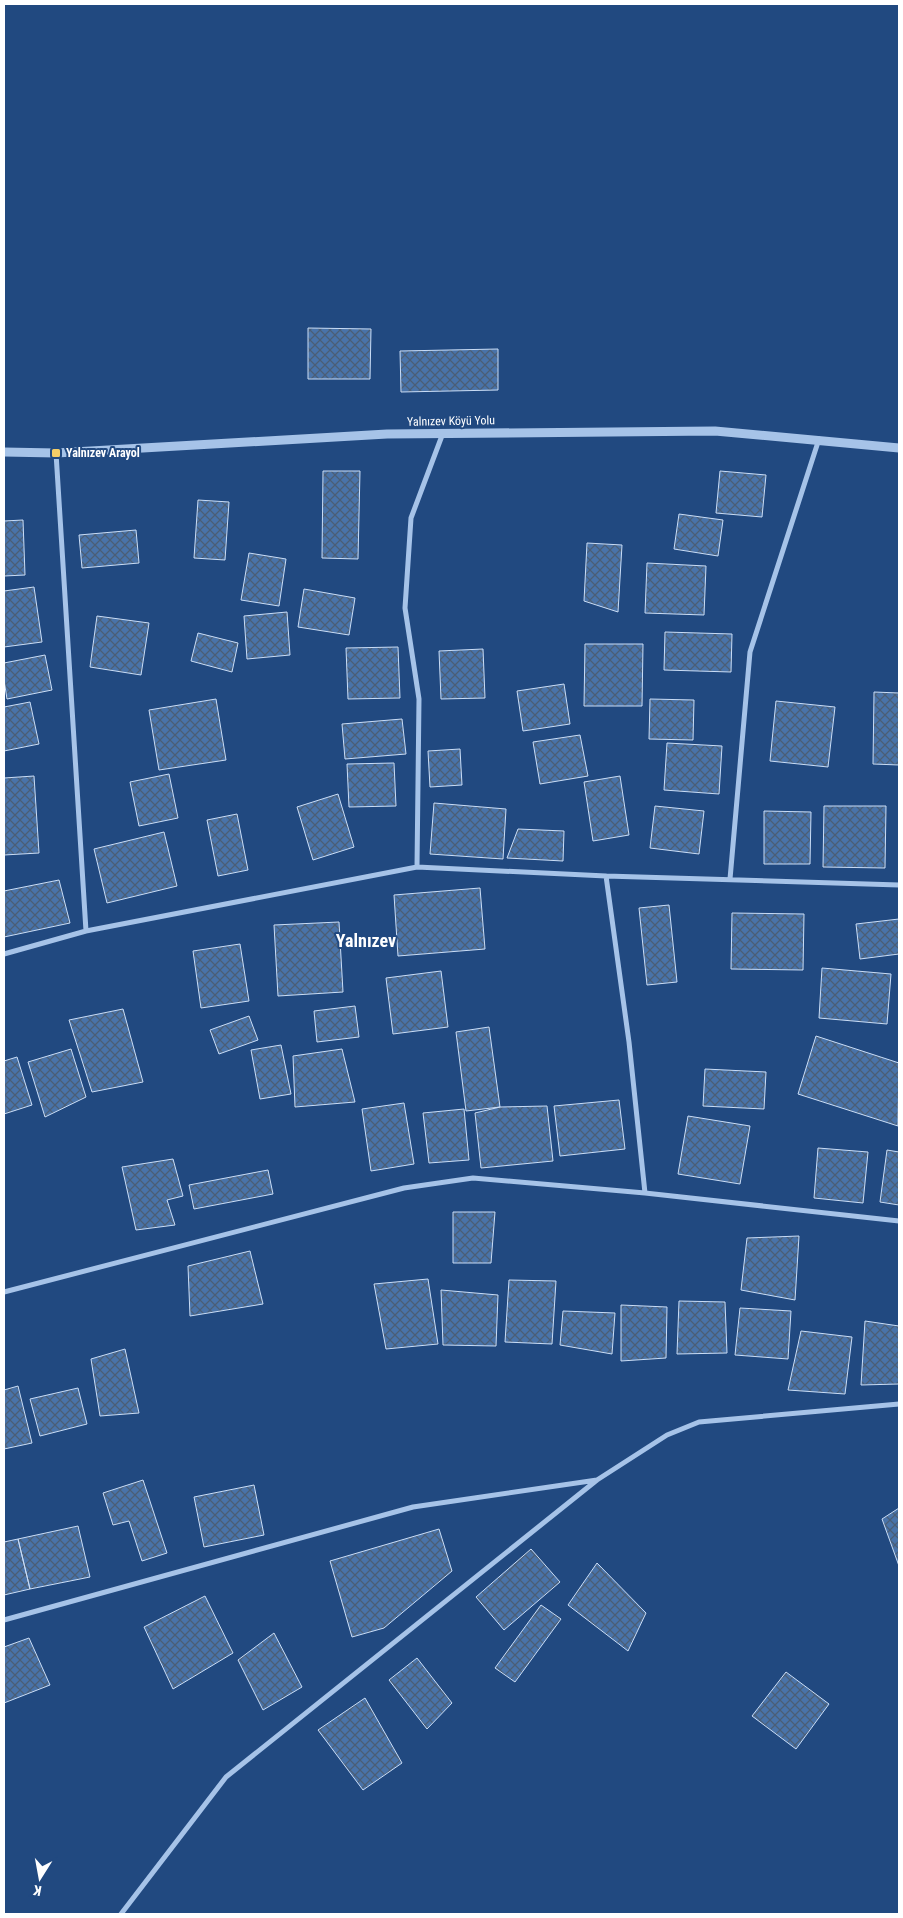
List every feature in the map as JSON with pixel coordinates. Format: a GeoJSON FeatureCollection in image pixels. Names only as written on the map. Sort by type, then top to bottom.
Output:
{"type":"FeatureCollection","features":[{"type":"Feature","properties":{"kind":"street","name":"Yalnızev Köyü Yolu"},"geometry":{"type":"LineString","coordinates":[[4,452],[56,453],[443,433],[715,431],[899,448]]}},
{"type":"Feature","properties":{"kind":"street"},"geometry":{"type":"LineString","coordinates":[[417,867],[419,699],[405,608],[411,518],[443,433]]}},
{"type":"Feature","properties":{"kind":"street"},"geometry":{"type":"LineString","coordinates":[[730,879],[750,652],[819,440]]}},
{"type":"Feature","properties":{"kind":"street"},"geometry":{"type":"LineString","coordinates":[[56,453],[86,931]]}},
{"type":"Feature","properties":{"kind":"street"},"geometry":{"type":"LineString","coordinates":[[4,954],[86,931],[417,867],[606,876],[899,885]]}},
{"type":"Feature","properties":{"kind":"street"},"geometry":{"type":"LineString","coordinates":[[606,876],[629,1042],[645,1193]]}},
{"type":"Feature","properties":{"kind":"street"},"geometry":{"type":"LineString","coordinates":[[4,1292],[404,1188],[473,1178],[645,1193],[899,1221]]}},
{"type":"Feature","properties":{"kind":"street"},"geometry":{"type":"LineString","coordinates":[[121,1914],[226,1777],[597,1480],[666,1435],[698,1422],[899,1404]]}},
{"type":"Feature","properties":{"kind":"street"},"geometry":{"type":"LineString","coordinates":[[4,1620],[414,1507],[597,1480]]}},
{"type":"Feature","properties":{"kind":"building"},"geometry":{"type":"Polygon","coordinates":[[[308,328],[371,329],[370,379],[308,379],[308,328]]]}},
{"type":"Feature","properties":{"kind":"building"},"geometry":{"type":"Polygon","coordinates":[[[498,349],[498,390],[401,392],[400,351],[498,349]]]}},
{"type":"Feature","properties":{"kind":"building"},"geometry":{"type":"Polygon","coordinates":[[[323,471],[360,471],[358,559],[322,558],[323,471]]]}},
{"type":"Feature","properties":{"kind":"building"},"geometry":{"type":"Polygon","coordinates":[[[720,471],[766,475],[762,517],[716,513],[720,471]]]}},
{"type":"Feature","properties":{"kind":"building"},"geometry":{"type":"Polygon","coordinates":[[[198,500],[229,502],[225,560],[194,558],[198,500]]]}},
{"type":"Feature","properties":{"kind":"building"},"geometry":{"type":"Polygon","coordinates":[[[679,514],[723,520],[718,556],[674,549],[679,514]]]}},
{"type":"Feature","properties":{"kind":"building"},"geometry":{"type":"Polygon","coordinates":[[[23,520],[25,575],[4,576],[4,521],[23,520]]]}},
{"type":"Feature","properties":{"kind":"building"},"geometry":{"type":"Polygon","coordinates":[[[136,530],[139,563],[82,568],[79,535],[136,530]]]}},
{"type":"Feature","properties":{"kind":"building"},"geometry":{"type":"Polygon","coordinates":[[[587,543],[622,545],[618,612],[584,601],[587,543]]]}},
{"type":"Feature","properties":{"kind":"building"},"geometry":{"type":"Polygon","coordinates":[[[249,553],[286,559],[279,606],[241,600],[249,553]]]}},
{"type":"Feature","properties":{"kind":"building"},"geometry":{"type":"Polygon","coordinates":[[[647,563],[706,566],[704,615],[645,613],[647,563]]]}},
{"type":"Feature","properties":{"kind":"building"},"geometry":{"type":"Polygon","coordinates":[[[34,587],[42,642],[4,647],[4,591],[34,587]]]}},
{"type":"Feature","properties":{"kind":"building"},"geometry":{"type":"Polygon","coordinates":[[[304,589],[355,598],[349,635],[298,627],[304,589]]]}},
{"type":"Feature","properties":{"kind":"building"},"geometry":{"type":"Polygon","coordinates":[[[287,612],[290,655],[247,659],[244,616],[287,612]]]}},
{"type":"Feature","properties":{"kind":"building"},"geometry":{"type":"Polygon","coordinates":[[[97,616],[149,623],[141,675],[90,667],[97,616]]]}},
{"type":"Feature","properties":{"kind":"building"},"geometry":{"type":"Polygon","coordinates":[[[665,632],[732,634],[731,672],[664,670],[665,632]]]}},
{"type":"Feature","properties":{"kind":"building"},"geometry":{"type":"Polygon","coordinates":[[[198,633],[238,643],[232,672],[191,661],[198,633]]]}},
{"type":"Feature","properties":{"kind":"building"},"geometry":{"type":"Polygon","coordinates":[[[585,644],[643,644],[642,706],[584,706],[585,644]]]}},
{"type":"Feature","properties":{"kind":"building"},"geometry":{"type":"Polygon","coordinates":[[[398,647],[400,698],[348,699],[346,648],[398,647]]]}},
{"type":"Feature","properties":{"kind":"building"},"geometry":{"type":"Polygon","coordinates":[[[483,649],[485,698],[441,699],[439,651],[483,649]]]}},
{"type":"Feature","properties":{"kind":"building"},"geometry":{"type":"Polygon","coordinates":[[[45,655],[52,690],[7,699],[4,663],[45,655]]]}},
{"type":"Feature","properties":{"kind":"building"},"geometry":{"type":"Polygon","coordinates":[[[564,684],[570,724],[523,731],[517,691],[564,684]]]}},
{"type":"Feature","properties":{"kind":"building"},"geometry":{"type":"Polygon","coordinates":[[[874,692],[899,693],[899,765],[873,764],[874,692]]]}},
{"type":"Feature","properties":{"kind":"building"},"geometry":{"type":"Polygon","coordinates":[[[216,699],[226,760],[159,770],[149,710],[216,699]]]}},
{"type":"Feature","properties":{"kind":"building"},"geometry":{"type":"Polygon","coordinates":[[[650,699],[694,700],[693,740],[649,739],[650,699]]]}},
{"type":"Feature","properties":{"kind":"building"},"geometry":{"type":"Polygon","coordinates":[[[776,701],[835,707],[828,767],[770,761],[776,701]]]}},
{"type":"Feature","properties":{"kind":"building"},"geometry":{"type":"Polygon","coordinates":[[[30,702],[39,744],[4,751],[4,707],[30,702]]]}},
{"type":"Feature","properties":{"kind":"building"},"geometry":{"type":"Polygon","coordinates":[[[402,719],[406,754],[345,759],[342,724],[402,719]]]}},
{"type":"Feature","properties":{"kind":"building"},"geometry":{"type":"Polygon","coordinates":[[[580,735],[588,776],[540,784],[533,742],[580,735]]]}},
{"type":"Feature","properties":{"kind":"building"},"geometry":{"type":"Polygon","coordinates":[[[667,743],[722,746],[719,794],[664,790],[667,743]]]}},
{"type":"Feature","properties":{"kind":"building"},"geometry":{"type":"Polygon","coordinates":[[[460,749],[462,785],[430,787],[428,751],[460,749]]]}},
{"type":"Feature","properties":{"kind":"building"},"geometry":{"type":"Polygon","coordinates":[[[394,763],[396,806],[349,807],[347,764],[394,763]]]}},
{"type":"Feature","properties":{"kind":"building"},"geometry":{"type":"Polygon","coordinates":[[[169,774],[178,818],[139,826],[130,782],[169,774]]]}},
{"type":"Feature","properties":{"kind":"building"},"geometry":{"type":"Polygon","coordinates":[[[34,776],[39,853],[4,855],[4,778],[34,776]]]}},
{"type":"Feature","properties":{"kind":"building"},"geometry":{"type":"Polygon","coordinates":[[[620,776],[629,835],[593,841],[584,782],[620,776]]]}},
{"type":"Feature","properties":{"kind":"building"},"geometry":{"type":"Polygon","coordinates":[[[338,794],[354,847],[313,860],[297,807],[338,794]]]}},
{"type":"Feature","properties":{"kind":"building"},"geometry":{"type":"Polygon","coordinates":[[[434,803],[506,809],[503,859],[430,854],[434,803]]]}},
{"type":"Feature","properties":{"kind":"building"},"geometry":{"type":"Polygon","coordinates":[[[655,806],[704,811],[699,854],[650,848],[655,806]]]}},
{"type":"Feature","properties":{"kind":"building"},"geometry":{"type":"Polygon","coordinates":[[[824,806],[886,806],[885,868],[823,867],[824,806]]]}},
{"type":"Feature","properties":{"kind":"building"},"geometry":{"type":"Polygon","coordinates":[[[764,811],[811,812],[810,864],[764,864],[764,811]]]}},
{"type":"Feature","properties":{"kind":"building"},"geometry":{"type":"Polygon","coordinates":[[[237,814],[248,870],[218,876],[207,820],[237,814]]]}},
{"type":"Feature","properties":{"kind":"building"},"geometry":{"type":"Polygon","coordinates":[[[518,829],[564,831],[563,861],[507,858],[518,829]]]}},
{"type":"Feature","properties":{"kind":"building"},"geometry":{"type":"Polygon","coordinates":[[[164,832],[177,886],[107,903],[94,849],[164,832]]]}},
{"type":"Feature","properties":{"kind":"building"},"geometry":{"type":"Polygon","coordinates":[[[59,880],[70,923],[4,937],[4,891],[59,880]]]}},
{"type":"Feature","properties":{"kind":"building"},"geometry":{"type":"Polygon","coordinates":[[[480,888],[485,949],[398,956],[394,895],[480,888]]]}},
{"type":"Feature","properties":{"kind":"building"},"geometry":{"type":"Polygon","coordinates":[[[669,905],[677,982],[647,985],[639,908],[669,905]]]}},
{"type":"Feature","properties":{"kind":"building"},"geometry":{"type":"Polygon","coordinates":[[[732,913],[804,914],[803,970],[731,969],[732,913]]]}},
{"type":"Feature","properties":{"kind":"building"},"geometry":{"type":"Polygon","coordinates":[[[899,919],[899,954],[860,959],[856,924],[899,919]]]}},
{"type":"Feature","properties":{"kind":"building"},"geometry":{"type":"Polygon","coordinates":[[[339,922],[343,992],[278,996],[274,925],[339,922]]]}},
{"type":"Feature","properties":{"kind":"building"},"geometry":{"type":"Polygon","coordinates":[[[240,944],[249,1001],[201,1008],[193,951],[240,944]]]}},
{"type":"Feature","properties":{"kind":"building"},"geometry":{"type":"Polygon","coordinates":[[[822,968],[891,974],[887,1024],[819,1018],[822,968]]]}},
{"type":"Feature","properties":{"kind":"building"},"geometry":{"type":"Polygon","coordinates":[[[441,971],[448,1027],[393,1034],[386,978],[441,971]]]}},
{"type":"Feature","properties":{"kind":"building"},"geometry":{"type":"Polygon","coordinates":[[[355,1006],[359,1037],[317,1042],[314,1011],[355,1006]]]}},
{"type":"Feature","properties":{"kind":"building"},"geometry":{"type":"Polygon","coordinates":[[[123,1009],[143,1082],[92,1092],[69,1020],[123,1009]]]}},
{"type":"Feature","properties":{"kind":"building"},"geometry":{"type":"Polygon","coordinates":[[[249,1016],[258,1040],[219,1054],[210,1030],[249,1016]]]}},
{"type":"Feature","properties":{"kind":"building"},"geometry":{"type":"Polygon","coordinates":[[[489,1027],[500,1107],[466,1111],[456,1032],[489,1027]]]}},
{"type":"Feature","properties":{"kind":"building"},"geometry":{"type":"Polygon","coordinates":[[[816,1036],[899,1063],[898,1126],[798,1094],[816,1036]]]}},
{"type":"Feature","properties":{"kind":"building"},"geometry":{"type":"Polygon","coordinates":[[[281,1045],[291,1094],[260,1099],[251,1050],[281,1045]]]}},
{"type":"Feature","properties":{"kind":"building"},"geometry":{"type":"Polygon","coordinates":[[[71,1049],[86,1097],[45,1117],[28,1062],[71,1049]]]}},
{"type":"Feature","properties":{"kind":"building"},"geometry":{"type":"Polygon","coordinates":[[[342,1049],[355,1102],[295,1107],[293,1056],[342,1049]]]}},
{"type":"Feature","properties":{"kind":"building"},"geometry":{"type":"Polygon","coordinates":[[[17,1057],[32,1105],[4,1114],[4,1061],[17,1057]]]}},
{"type":"Feature","properties":{"kind":"building"},"geometry":{"type":"Polygon","coordinates":[[[705,1069],[766,1072],[764,1109],[703,1106],[705,1069]]]}},
{"type":"Feature","properties":{"kind":"building"},"geometry":{"type":"Polygon","coordinates":[[[619,1100],[625,1149],[560,1156],[554,1106],[619,1100]]]}},
{"type":"Feature","properties":{"kind":"building"},"geometry":{"type":"Polygon","coordinates":[[[404,1103],[414,1164],[371,1171],[362,1109],[404,1103]]]}},
{"type":"Feature","properties":{"kind":"building"},"geometry":{"type":"Polygon","coordinates":[[[547,1106],[553,1161],[481,1168],[475,1113],[500,1107],[547,1106]]]}},
{"type":"Feature","properties":{"kind":"building"},"geometry":{"type":"Polygon","coordinates":[[[464,1109],[469,1160],[429,1163],[423,1113],[464,1109]]]}},
{"type":"Feature","properties":{"kind":"building"},"geometry":{"type":"Polygon","coordinates":[[[688,1116],[750,1126],[740,1184],[678,1174],[688,1116]]]}},
{"type":"Feature","properties":{"kind":"building"},"geometry":{"type":"Polygon","coordinates":[[[818,1148],[868,1152],[863,1203],[814,1198],[818,1148]]]}},
{"type":"Feature","properties":{"kind":"building"},"geometry":{"type":"Polygon","coordinates":[[[887,1150],[899,1152],[899,1205],[880,1202],[887,1150]]]}},
{"type":"Feature","properties":{"kind":"building"},"geometry":{"type":"Polygon","coordinates":[[[173,1159],[183,1196],[167,1200],[175,1225],[136,1230],[122,1167],[173,1159]]]}},
{"type":"Feature","properties":{"kind":"building"},"geometry":{"type":"Polygon","coordinates":[[[268,1170],[273,1194],[194,1209],[189,1185],[268,1170]]]}},
{"type":"Feature","properties":{"kind":"building"},"geometry":{"type":"Polygon","coordinates":[[[453,1212],[495,1212],[491,1263],[453,1263],[453,1212]]]}},
{"type":"Feature","properties":{"kind":"building"},"geometry":{"type":"Polygon","coordinates":[[[799,1236],[795,1300],[741,1290],[747,1238],[799,1236]]]}},
{"type":"Feature","properties":{"kind":"building"},"geometry":{"type":"Polygon","coordinates":[[[250,1251],[263,1304],[190,1316],[188,1266],[250,1251]]]}},
{"type":"Feature","properties":{"kind":"building"},"geometry":{"type":"Polygon","coordinates":[[[428,1279],[438,1344],[386,1349],[374,1284],[428,1279]]]}},
{"type":"Feature","properties":{"kind":"building"},"geometry":{"type":"Polygon","coordinates":[[[509,1280],[556,1281],[552,1344],[505,1342],[509,1280]]]}},
{"type":"Feature","properties":{"kind":"building"},"geometry":{"type":"Polygon","coordinates":[[[441,1290],[498,1295],[496,1346],[443,1345],[441,1290]]]}},
{"type":"Feature","properties":{"kind":"building"},"geometry":{"type":"Polygon","coordinates":[[[679,1301],[725,1302],[727,1353],[677,1354],[679,1301]]]}},
{"type":"Feature","properties":{"kind":"building"},"geometry":{"type":"Polygon","coordinates":[[[621,1305],[667,1307],[666,1358],[621,1361],[621,1305]]]}},
{"type":"Feature","properties":{"kind":"building"},"geometry":{"type":"Polygon","coordinates":[[[740,1308],[791,1311],[788,1359],[735,1355],[740,1308]]]}},
{"type":"Feature","properties":{"kind":"building"},"geometry":{"type":"Polygon","coordinates":[[[563,1311],[615,1313],[612,1354],[560,1345],[563,1311]]]}},
{"type":"Feature","properties":{"kind":"building"},"geometry":{"type":"Polygon","coordinates":[[[865,1321],[899,1326],[899,1384],[861,1385],[865,1321]]]}},
{"type":"Feature","properties":{"kind":"building"},"geometry":{"type":"Polygon","coordinates":[[[801,1331],[852,1337],[845,1394],[788,1390],[801,1331]]]}},
{"type":"Feature","properties":{"kind":"building"},"geometry":{"type":"Polygon","coordinates":[[[125,1349],[139,1413],[100,1416],[91,1359],[125,1349]]]}},
{"type":"Feature","properties":{"kind":"building"},"geometry":{"type":"Polygon","coordinates":[[[18,1386],[32,1443],[4,1449],[4,1390],[18,1386]]]}},
{"type":"Feature","properties":{"kind":"building"},"geometry":{"type":"Polygon","coordinates":[[[78,1388],[87,1424],[40,1436],[30,1399],[78,1388]]]}},
{"type":"Feature","properties":{"kind":"building"},"geometry":{"type":"Polygon","coordinates":[[[143,1480],[167,1553],[142,1561],[129,1521],[113,1525],[103,1493],[143,1480]]]}},
{"type":"Feature","properties":{"kind":"building"},"geometry":{"type":"Polygon","coordinates":[[[254,1485],[264,1535],[204,1547],[194,1497],[254,1485]]]}},
{"type":"Feature","properties":{"kind":"building"},"geometry":{"type":"Polygon","coordinates":[[[899,1508],[899,1566],[882,1519],[899,1508]]]}},
{"type":"Feature","properties":{"kind":"building"},"geometry":{"type":"Polygon","coordinates":[[[78,1526],[90,1577],[30,1589],[18,1539],[78,1526]]]}},
{"type":"Feature","properties":{"kind":"building"},"geometry":{"type":"Polygon","coordinates":[[[439,1529],[452,1571],[384,1628],[352,1637],[330,1561],[439,1529]]]}},
{"type":"Feature","properties":{"kind":"building"},"geometry":{"type":"Polygon","coordinates":[[[18,1539],[30,1589],[4,1595],[4,1542],[18,1539]]]}},
{"type":"Feature","properties":{"kind":"building"},"geometry":{"type":"Polygon","coordinates":[[[531,1549],[560,1582],[504,1630],[476,1597],[531,1549]]]}},
{"type":"Feature","properties":{"kind":"building"},"geometry":{"type":"Polygon","coordinates":[[[597,1563],[646,1613],[628,1651],[568,1605],[597,1563]]]}},
{"type":"Feature","properties":{"kind":"building"},"geometry":{"type":"Polygon","coordinates":[[[205,1596],[233,1653],[173,1689],[144,1627],[205,1596]]]}},
{"type":"Feature","properties":{"kind":"building"},"geometry":{"type":"Polygon","coordinates":[[[541,1605],[561,1619],[515,1682],[495,1668],[541,1605]]]}},
{"type":"Feature","properties":{"kind":"building"},"geometry":{"type":"Polygon","coordinates":[[[274,1633],[302,1687],[263,1710],[238,1660],[274,1633]]]}},
{"type":"Feature","properties":{"kind":"building"},"geometry":{"type":"Polygon","coordinates":[[[29,1638],[50,1685],[4,1703],[4,1647],[29,1638]]]}},
{"type":"Feature","properties":{"kind":"building"},"geometry":{"type":"Polygon","coordinates":[[[417,1658],[452,1703],[427,1729],[389,1680],[417,1658]]]}},
{"type":"Feature","properties":{"kind":"building"},"geometry":{"type":"Polygon","coordinates":[[[786,1672],[829,1704],[796,1749],[752,1716],[786,1672]]]}},
{"type":"Feature","properties":{"kind":"building"},"geometry":{"type":"Polygon","coordinates":[[[365,1698],[402,1763],[363,1790],[318,1730],[365,1698]]]}},
{"type":"Feature","properties":{"kind":"place","name":"Yalnızev Arayol"},"geometry":{"type":"Point","coordinates":[56,453]}},
{"type":"Feature","properties":{"kind":"district","name":"Yalnızev"},"geometry":{"type":"Point","coordinates":[366,941]}}]}
